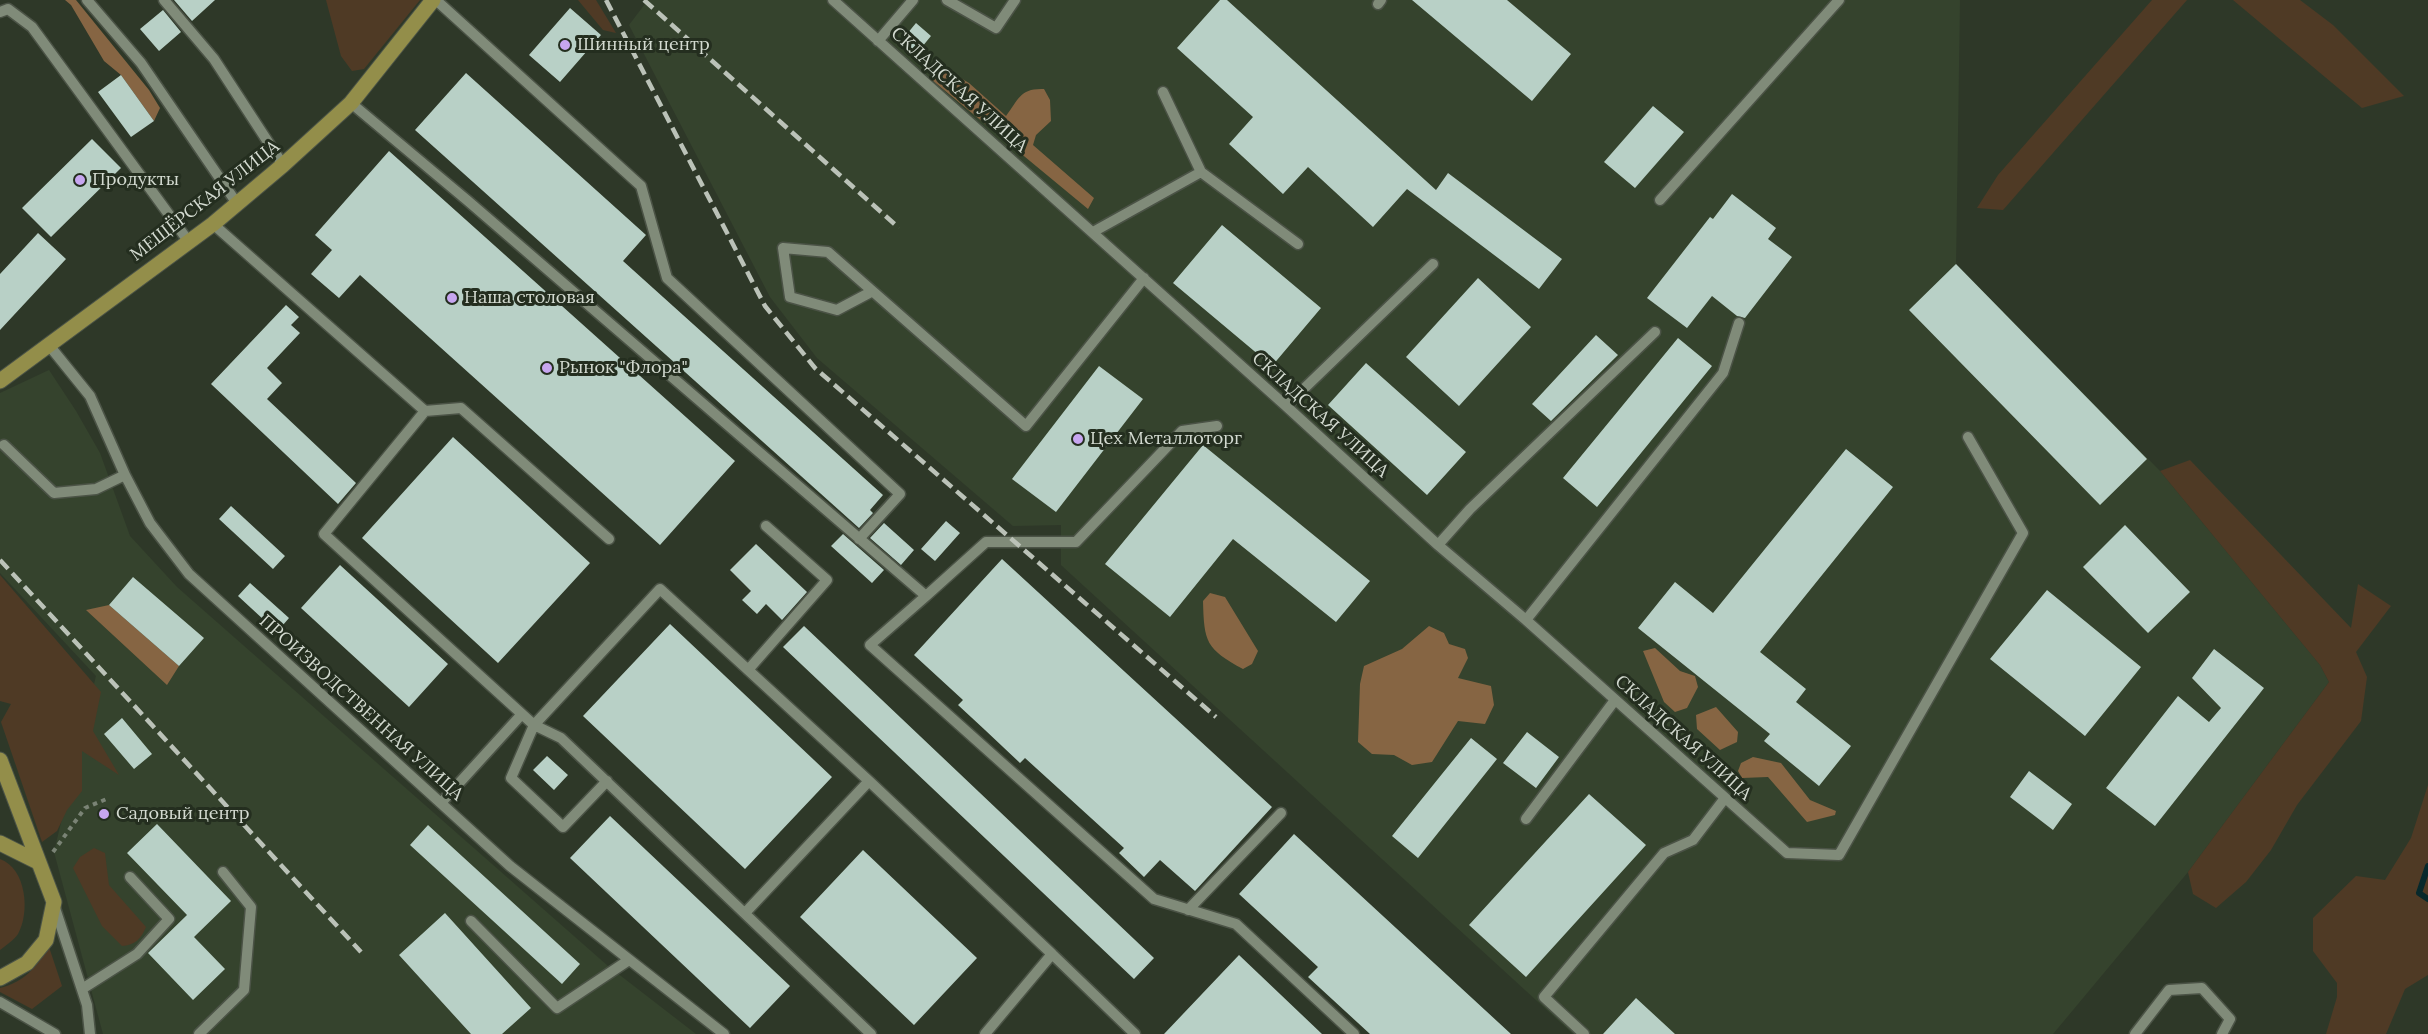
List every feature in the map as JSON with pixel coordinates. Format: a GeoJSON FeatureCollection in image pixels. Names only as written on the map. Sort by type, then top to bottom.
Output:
{"type":"FeatureCollection","features":[{"type":"Feature","properties":{"kind":"main road","name":"МЕЩЁРСКАЯ УЛИЦА"},"geometry":{"type":"LineString","coordinates":[[0,381],[238,205],[284,165],[351,103],[435,0]]}},
{"type":"Feature","properties":{"kind":"main road"},"geometry":{"type":"LineString","coordinates":[[0,760],[54,902],[46,940],[27,963],[0,978]]}},
{"type":"Feature","properties":{"kind":"main road"},"geometry":{"type":"LineString","coordinates":[[0,843],[38,862]]}},
{"type":"Feature","properties":{"kind":"street"},"geometry":{"type":"LineString","coordinates":[[87,0],[141,63],[238,205]]}},
{"type":"Feature","properties":{"kind":"street"},"geometry":{"type":"LineString","coordinates":[[164,0],[214,59],[284,165]]}},
{"type":"Feature","properties":{"kind":"street"},"geometry":{"type":"LineString","coordinates":[[435,0],[641,186],[667,278],[900,494],[859,539]]}},
{"type":"Feature","properties":{"kind":"street","name":"СКЛАДСКАЯ УЛИЦА"},"geometry":{"type":"LineString","coordinates":[[833,0],[1286,405],[1438,545],[1526,620],[1787,853],[1839,855],[2023,533],[1968,437]]}},
{"type":"Feature","properties":{"kind":"street"},"geometry":{"type":"LineString","coordinates":[[879,41],[913,0]]}},
{"type":"Feature","properties":{"kind":"street"},"geometry":{"type":"LineString","coordinates":[[947,0],[996,28],[1015,0]]}},
{"type":"Feature","properties":{"kind":"street"},"geometry":{"type":"LineString","coordinates":[[1660,200],[1839,0]]}},
{"type":"Feature","properties":{"kind":"street"},"geometry":{"type":"LineString","coordinates":[[0,12],[8,9],[32,27],[189,242]]}},
{"type":"Feature","properties":{"kind":"street"},"geometry":{"type":"LineString","coordinates":[[1163,92],[1201,172],[1298,244]]}},
{"type":"Feature","properties":{"kind":"street"},"geometry":{"type":"LineString","coordinates":[[351,103],[926,596]]}},
{"type":"Feature","properties":{"kind":"street"},"geometry":{"type":"LineString","coordinates":[[1093,232],[1201,172]]}},
{"type":"Feature","properties":{"kind":"street"},"geometry":{"type":"LineString","coordinates":[[213,224],[425,411]]}},
{"type":"Feature","properties":{"kind":"street"},"geometry":{"type":"LineString","coordinates":[[871,292],[837,310],[790,297],[783,248],[828,252],[1026,426],[1144,278]]}},
{"type":"Feature","properties":{"kind":"street"},"geometry":{"type":"LineString","coordinates":[[1286,405],[1433,264]]}},
{"type":"Feature","properties":{"kind":"street"},"geometry":{"type":"LineString","coordinates":[[1526,620],[1723,373],[1739,323]]}},
{"type":"Feature","properties":{"kind":"street"},"geometry":{"type":"LineString","coordinates":[[1438,545],[1470,509],[1655,332]]}},
{"type":"Feature","properties":{"kind":"street","name":"ПРОИЗВОДСТВЕННАЯ УЛИЦА"},"geometry":{"type":"LineString","coordinates":[[48,344],[90,396],[125,475],[150,523],[189,574],[510,866],[724,1034]]}},
{"type":"Feature","properties":{"kind":"street"},"geometry":{"type":"LineString","coordinates":[[609,539],[461,408],[425,411],[324,534],[534,725],[561,738],[872,1034]]}},
{"type":"Feature","properties":{"kind":"street"},"geometry":{"type":"LineString","coordinates":[[1217,426],[1182,431],[1076,542],[986,542],[870,645],[1154,899],[1236,924],[1354,1034]]}},
{"type":"Feature","properties":{"kind":"street"},"geometry":{"type":"LineString","coordinates":[[4,445],[54,493],[96,489],[125,475]]}},
{"type":"Feature","properties":{"kind":"street"},"geometry":{"type":"LineString","coordinates":[[748,670],[827,580],[766,526]]}},
{"type":"Feature","properties":{"kind":"street"},"geometry":{"type":"LineString","coordinates":[[607,781],[563,826],[511,778],[534,725],[660,589],[869,781],[1135,1034]]}},
{"type":"Feature","properties":{"kind":"street"},"geometry":{"type":"LineString","coordinates":[[1526,819],[1615,700]]}},
{"type":"Feature","properties":{"kind":"street"},"geometry":{"type":"LineString","coordinates":[[441,803],[522,714]]}},
{"type":"Feature","properties":{"kind":"street"},"geometry":{"type":"LineString","coordinates":[[745,913],[869,781]]}},
{"type":"Feature","properties":{"kind":"street"},"geometry":{"type":"LineString","coordinates":[[1584,1034],[1544,997],[1664,853],[1693,840],[1725,798]]}},
{"type":"Feature","properties":{"kind":"street"},"geometry":{"type":"LineString","coordinates":[[1188,910],[1281,813]]}},
{"type":"Feature","properties":{"kind":"street"},"geometry":{"type":"LineString","coordinates":[[199,1034],[244,990],[251,907],[223,872]]}},
{"type":"Feature","properties":{"kind":"street"},"geometry":{"type":"LineString","coordinates":[[82,989],[137,954],[170,919],[130,877]]}},
{"type":"Feature","properties":{"kind":"street"},"geometry":{"type":"LineString","coordinates":[[54,902],[87,1005],[90,1034]]}},
{"type":"Feature","properties":{"kind":"street"},"geometry":{"type":"LineString","coordinates":[[471,921],[557,1008],[629,960]]}},
{"type":"Feature","properties":{"kind":"street"},"geometry":{"type":"LineString","coordinates":[[985,1034],[1052,954]]}},
{"type":"Feature","properties":{"kind":"street"},"geometry":{"type":"LineString","coordinates":[[2134,1034],[2169,990],[2202,988],[2230,1019],[2222,1034]]}},
{"type":"Feature","properties":{"kind":"street"},"geometry":{"type":"LineString","coordinates":[[0,1002],[55,1034]]}},
{"type":"Feature","properties":{"kind":"path"},"geometry":{"type":"LineString","coordinates":[[38,862],[54,852],[85,808],[109,798]]}},
{"type":"Feature","properties":{"kind":"shaded area"},"geometry":{"type":"Polygon","coordinates":[[[65,0],[76,0],[149,90],[160,108],[154,121],[121,75],[104,61],[71,5],[65,0]]]}},
{"type":"Feature","properties":{"kind":"shaded area"},"geometry":{"type":"Polygon","coordinates":[[[326,0],[420,0],[364,69],[352,71],[341,56],[326,0]]]}},
{"type":"Feature","properties":{"kind":"shaded area"},"geometry":{"type":"Polygon","coordinates":[[[578,0],[596,0],[616,33],[603,30],[578,0]]]}},
{"type":"Feature","properties":{"kind":"shaded area"},"geometry":{"type":"Polygon","coordinates":[[[648,0],[1960,0],[1956,264],[2160,471],[2320,665],[2329,682],[2188,872],[2053,1034],[1573,1034],[1061,565],[1061,525],[1013,526],[817,358],[770,297],[629,25],[648,0]]]}},
{"type":"Feature","properties":{"kind":"shaded area"},"geometry":{"type":"Polygon","coordinates":[[[2152,0],[2187,0],[2003,210],[1977,208],[1998,175],[2152,0]]]}},
{"type":"Feature","properties":{"kind":"shaded area"},"geometry":{"type":"Polygon","coordinates":[[[2233,0],[2300,0],[2333,25],[2404,96],[2362,108],[2233,0]]]}},
{"type":"Feature","properties":{"kind":"shaded area"},"geometry":{"type":"Polygon","coordinates":[[[939,65],[969,83],[1006,116],[1025,93],[1030,90],[1044,89],[1050,100],[1051,121],[1036,135],[1033,145],[1094,198],[1088,209],[932,80],[939,65]]]}},
{"type":"Feature","properties":{"kind":"shaded area"},"geometry":{"type":"Polygon","coordinates":[[[49,370],[100,453],[130,536],[177,587],[608,966],[696,1034],[103,1034],[54,852],[96,676],[0,573],[0,393],[49,370]]]}},
{"type":"Feature","properties":{"kind":"shaded area"},"geometry":{"type":"Polygon","coordinates":[[[2190,460],[2351,628],[2358,584],[2391,606],[2356,652],[2367,677],[2361,721],[2297,805],[2271,850],[2246,882],[2216,908],[2193,894],[2188,872],[2329,682],[2320,665],[2160,471],[2190,460]]]}},
{"type":"Feature","properties":{"kind":"shaded area"},"geometry":{"type":"Polygon","coordinates":[[[0,575],[101,692],[93,731],[119,775],[82,751],[82,791],[67,810],[57,831],[42,842],[1,722],[11,704],[0,701],[0,575]]]}},
{"type":"Feature","properties":{"kind":"shaded area"},"geometry":{"type":"Polygon","coordinates":[[[1210,593],[1225,597],[1258,651],[1252,664],[1243,669],[1214,650],[1206,635],[1203,601],[1210,593]]]}},
{"type":"Feature","properties":{"kind":"shaded area"},"geometry":{"type":"Polygon","coordinates":[[[109,605],[179,666],[167,685],[86,610],[109,605]]]}},
{"type":"Feature","properties":{"kind":"shaded area"},"geometry":{"type":"Polygon","coordinates":[[[1429,626],[1444,633],[1449,644],[1465,649],[1468,658],[1458,678],[1491,686],[1494,705],[1485,724],[1458,721],[1432,762],[1412,765],[1394,755],[1372,754],[1358,742],[1360,684],[1364,666],[1402,649],[1429,626]]]}},
{"type":"Feature","properties":{"kind":"shaded area"},"geometry":{"type":"Polygon","coordinates":[[[1655,648],[1680,671],[1695,676],[1698,687],[1687,708],[1675,712],[1664,702],[1643,651],[1655,648]]]}},
{"type":"Feature","properties":{"kind":"shaded area"},"geometry":{"type":"Polygon","coordinates":[[[1716,707],[1738,732],[1737,742],[1720,750],[1697,729],[1696,715],[1716,707]]]}},
{"type":"Feature","properties":{"kind":"shaded area"},"geometry":{"type":"Polygon","coordinates":[[[1753,757],[1781,763],[1810,800],[1836,811],[1835,815],[1807,822],[1768,777],[1742,778],[1738,771],[1741,763],[1753,757]]]}},
{"type":"Feature","properties":{"kind":"shaded area"},"geometry":{"type":"Polygon","coordinates":[[[2428,785],[2428,975],[2405,989],[2386,1034],[2326,1034],[2337,997],[2337,983],[2313,951],[2313,918],[2356,876],[2385,880],[2411,838],[2428,785]]]}},
{"type":"Feature","properties":{"kind":"shaded area"},"geometry":{"type":"Polygon","coordinates":[[[94,848],[105,853],[109,885],[146,927],[134,943],[122,946],[102,926],[73,868],[80,857],[94,848]]]}},
{"type":"Feature","properties":{"kind":"shaded area"},"geometry":{"type":"Polygon","coordinates":[[[0,859],[16,872],[24,892],[25,904],[22,925],[18,934],[0,950],[0,859]]]}},
{"type":"Feature","properties":{"kind":"shaded area"},"geometry":{"type":"Polygon","coordinates":[[[49,947],[62,986],[32,1009],[0,992],[0,988],[17,982],[29,973],[49,947]]]}},
{"type":"Feature","properties":{"kind":"building"},"geometry":{"type":"Polygon","coordinates":[[[174,0],[215,0],[192,21],[174,0]]]}},
{"type":"Feature","properties":{"kind":"building"},"geometry":{"type":"Polygon","coordinates":[[[1220,0],[1227,0],[1436,190],[1448,173],[1562,259],[1539,289],[1407,189],[1373,227],[1308,167],[1283,194],[1229,144],[1253,117],[1177,48],[1220,0]]]}},
{"type":"Feature","properties":{"kind":"building"},"geometry":{"type":"Polygon","coordinates":[[[1412,0],[1507,0],[1571,54],[1532,101],[1412,0]]]}},
{"type":"Feature","properties":{"kind":"building","name":"Шинный центр"},"geometry":{"type":"Polygon","coordinates":[[[570,8],[601,35],[560,82],[529,55],[570,8]]]}},
{"type":"Feature","properties":{"kind":"building"},"geometry":{"type":"Polygon","coordinates":[[[163,10],[181,32],[159,51],[140,29],[163,10]]]}},
{"type":"Feature","properties":{"kind":"building"},"geometry":{"type":"Polygon","coordinates":[[[916,23],[931,36],[917,53],[902,40],[916,23]]]}},
{"type":"Feature","properties":{"kind":"building"},"geometry":{"type":"Polygon","coordinates":[[[466,73],[646,235],[623,261],[883,495],[870,510],[873,513],[859,528],[415,130],[466,73]]]}},
{"type":"Feature","properties":{"kind":"building"},"geometry":{"type":"Polygon","coordinates":[[[121,75],[154,121],[131,137],[98,92],[121,75]]]}},
{"type":"Feature","properties":{"kind":"building"},"geometry":{"type":"Polygon","coordinates":[[[1653,106],[1684,132],[1635,188],[1604,162],[1653,106]]]}},
{"type":"Feature","properties":{"kind":"building","name":"Продукты"},"geometry":{"type":"Polygon","coordinates":[[[92,139],[121,168],[51,237],[22,208],[92,139]]]}},
{"type":"Feature","properties":{"kind":"building","name":"Рынок \"Флора\""},"geometry":{"type":"Polygon","coordinates":[[[389,151],[735,461],[660,545],[360,275],[339,298],[311,274],[332,250],[315,235],[389,151]]]}},
{"type":"Feature","properties":{"kind":"building"},"geometry":{"type":"Polygon","coordinates":[[[1732,194],[1776,228],[1768,239],[1792,257],[1745,318],[1737,316],[1712,296],[1687,328],[1647,298],[1710,217],[1713,219],[1732,194]]]}},
{"type":"Feature","properties":{"kind":"building"},"geometry":{"type":"Polygon","coordinates":[[[1222,225],[1321,308],[1272,366],[1173,283],[1222,225]]]}},
{"type":"Feature","properties":{"kind":"building"},"geometry":{"type":"Polygon","coordinates":[[[38,233],[66,259],[0,330],[0,274],[38,233]]]}},
{"type":"Feature","properties":{"kind":"building"},"geometry":{"type":"Polygon","coordinates":[[[1956,264],[2147,459],[2100,505],[1909,310],[1956,264]]]}},
{"type":"Feature","properties":{"kind":"building"},"geometry":{"type":"Polygon","coordinates":[[[1478,278],[1531,327],[1459,406],[1406,357],[1478,278]]]}},
{"type":"Feature","properties":{"kind":"building"},"geometry":{"type":"Polygon","coordinates":[[[286,305],[299,317],[291,325],[300,333],[267,368],[282,383],[267,399],[356,483],[338,504],[211,384],[286,305]]]}},
{"type":"Feature","properties":{"kind":"building"},"geometry":{"type":"Polygon","coordinates":[[[1596,335],[1618,355],[1551,421],[1532,404],[1596,335]]]}},
{"type":"Feature","properties":{"kind":"building"},"geometry":{"type":"Polygon","coordinates":[[[1678,338],[1712,366],[1597,507],[1563,478],[1678,338]]]}},
{"type":"Feature","properties":{"kind":"building"},"geometry":{"type":"Polygon","coordinates":[[[1366,363],[1466,452],[1427,495],[1328,405],[1366,363]]]}},
{"type":"Feature","properties":{"kind":"building","name":"Цех Металлоторг"},"geometry":{"type":"Polygon","coordinates":[[[1099,366],[1143,399],[1056,512],[1012,479],[1099,366]]]}},
{"type":"Feature","properties":{"kind":"building"},"geometry":{"type":"Polygon","coordinates":[[[453,437],[590,563],[498,663],[362,538],[453,437]]]}},
{"type":"Feature","properties":{"kind":"building"},"geometry":{"type":"Polygon","coordinates":[[[1203,445],[1370,581],[1336,622],[1233,539],[1170,617],[1105,564],[1203,445]]]}},
{"type":"Feature","properties":{"kind":"building"},"geometry":{"type":"Polygon","coordinates":[[[1846,449],[1893,487],[1760,652],[1806,689],[1796,702],[1851,746],[1819,786],[1764,741],[1770,734],[1638,628],[1675,582],[1713,613],[1846,449]]]}},
{"type":"Feature","properties":{"kind":"building"},"geometry":{"type":"Polygon","coordinates":[[[231,506],[285,556],[273,569],[219,519],[231,506]]]}},
{"type":"Feature","properties":{"kind":"building"},"geometry":{"type":"Polygon","coordinates":[[[946,521],[960,533],[935,561],[921,549],[946,521]]]}},
{"type":"Feature","properties":{"kind":"building"},"geometry":{"type":"Polygon","coordinates":[[[884,523],[914,550],[901,565],[870,538],[884,523]]]}},
{"type":"Feature","properties":{"kind":"building"},"geometry":{"type":"Polygon","coordinates":[[[2125,525],[2190,592],[2148,633],[2083,567],[2125,525]]]}},
{"type":"Feature","properties":{"kind":"building"},"geometry":{"type":"Polygon","coordinates":[[[843,534],[884,570],[872,583],[831,546],[843,534]]]}},
{"type":"Feature","properties":{"kind":"building"},"geometry":{"type":"Polygon","coordinates":[[[756,544],[807,592],[782,620],[766,604],[757,614],[742,600],[751,591],[730,570],[756,544]]]}},
{"type":"Feature","properties":{"kind":"building"},"geometry":{"type":"Polygon","coordinates":[[[1002,559],[1272,807],[1195,891],[1160,860],[1144,877],[1119,853],[1124,848],[1025,758],[1020,763],[958,705],[963,700],[914,655],[1002,559]]]}},
{"type":"Feature","properties":{"kind":"building"},"geometry":{"type":"Polygon","coordinates":[[[340,565],[448,664],[409,707],[301,608],[340,565]]]}},
{"type":"Feature","properties":{"kind":"building"},"geometry":{"type":"Polygon","coordinates":[[[133,577],[204,638],[179,666],[109,605],[133,577]]]}},
{"type":"Feature","properties":{"kind":"building"},"geometry":{"type":"Polygon","coordinates":[[[250,583],[289,618],[277,632],[238,596],[250,583]]]}},
{"type":"Feature","properties":{"kind":"building"},"geometry":{"type":"Polygon","coordinates":[[[2047,590],[2141,667],[2085,736],[1990,659],[2047,590]]]}},
{"type":"Feature","properties":{"kind":"building"},"geometry":{"type":"Polygon","coordinates":[[[670,624],[832,777],[745,869],[583,716],[670,624]]]}},
{"type":"Feature","properties":{"kind":"building"},"geometry":{"type":"Polygon","coordinates":[[[804,626],[1154,958],[1134,979],[783,647],[804,626]]]}},
{"type":"Feature","properties":{"kind":"building"},"geometry":{"type":"Polygon","coordinates":[[[2214,649],[2264,688],[2155,826],[2106,788],[2178,696],[2209,722],[2221,708],[2192,678],[2214,649]]]}},
{"type":"Feature","properties":{"kind":"building"},"geometry":{"type":"Polygon","coordinates":[[[122,718],[152,754],[134,769],[104,734],[122,718]]]}},
{"type":"Feature","properties":{"kind":"building"},"geometry":{"type":"Polygon","coordinates":[[[1527,732],[1559,757],[1536,788],[1503,763],[1527,732]]]}},
{"type":"Feature","properties":{"kind":"building"},"geometry":{"type":"Polygon","coordinates":[[[1471,738],[1497,759],[1418,858],[1392,836],[1471,738]]]}},
{"type":"Feature","properties":{"kind":"building"},"geometry":{"type":"Polygon","coordinates":[[[547,756],[568,775],[554,790],[533,770],[547,756]]]}},
{"type":"Feature","properties":{"kind":"building"},"geometry":{"type":"Polygon","coordinates":[[[2029,771],[2072,804],[2053,830],[2010,797],[2029,771]]]}},
{"type":"Feature","properties":{"kind":"building"},"geometry":{"type":"Polygon","coordinates":[[[1589,794],[1646,845],[1526,977],[1469,925],[1589,794]]]}},
{"type":"Feature","properties":{"kind":"building"},"geometry":{"type":"Polygon","coordinates":[[[610,816],[790,986],[750,1028],[570,858],[610,816]]]}},
{"type":"Feature","properties":{"kind":"building"},"geometry":{"type":"Polygon","coordinates":[[[157,824],[231,901],[194,937],[225,969],[193,1000],[148,953],[187,915],[127,853],[157,824]]]}},
{"type":"Feature","properties":{"kind":"building"},"geometry":{"type":"Polygon","coordinates":[[[428,825],[580,964],[562,984],[410,845],[428,825]]]}},
{"type":"Feature","properties":{"kind":"building"},"geometry":{"type":"Polygon","coordinates":[[[1294,834],[1511,1034],[1370,1034],[1308,977],[1318,967],[1239,894],[1294,834]]]}},
{"type":"Feature","properties":{"kind":"building"},"geometry":{"type":"Polygon","coordinates":[[[863,850],[977,958],[914,1025],[800,917],[863,850]]]}},
{"type":"Feature","properties":{"kind":"building"},"geometry":{"type":"Polygon","coordinates":[[[445,913],[531,1008],[502,1034],[471,1034],[399,955],[445,913]]]}},
{"type":"Feature","properties":{"kind":"building"},"geometry":{"type":"Polygon","coordinates":[[[1239,955],[1322,1034],[1164,1034],[1239,955]]]}},
{"type":"Feature","properties":{"kind":"building"},"geometry":{"type":"Polygon","coordinates":[[[1636,998],[1675,1034],[1603,1034],[1636,998]]]}},
{"type":"Feature","properties":{"kind":"waterway"},"geometry":{"type":"LineString","coordinates":[[2428,866],[2419,893],[2428,899]]}},
{"type":"Feature","properties":{"kind":"railway"},"geometry":{"type":"LineString","coordinates":[[606,0],[765,306],[815,368],[1216,717]]}},
{"type":"Feature","properties":{"kind":"railway"},"geometry":{"type":"LineString","coordinates":[[644,0],[899,228]]}},
{"type":"Feature","properties":{"kind":"railway"},"geometry":{"type":"LineString","coordinates":[[0,560],[361,952]]}},
{"type":"Feature","properties":{"kind":"place","name":"Шинный центр"},"geometry":{"type":"Point","coordinates":[565,45]}},
{"type":"Feature","properties":{"kind":"place","name":"Продукты"},"geometry":{"type":"Point","coordinates":[80,180]}},
{"type":"Feature","properties":{"kind":"place","name":"Наша столовая"},"geometry":{"type":"Point","coordinates":[452,298]}},
{"type":"Feature","properties":{"kind":"place","name":"Рынок \"Флора\""},"geometry":{"type":"Point","coordinates":[547,368]}},
{"type":"Feature","properties":{"kind":"place","name":"Цех Металлоторг"},"geometry":{"type":"Point","coordinates":[1078,439]}},
{"type":"Feature","properties":{"kind":"place","name":"Садовый центр"},"geometry":{"type":"Point","coordinates":[104,814]}}]}
